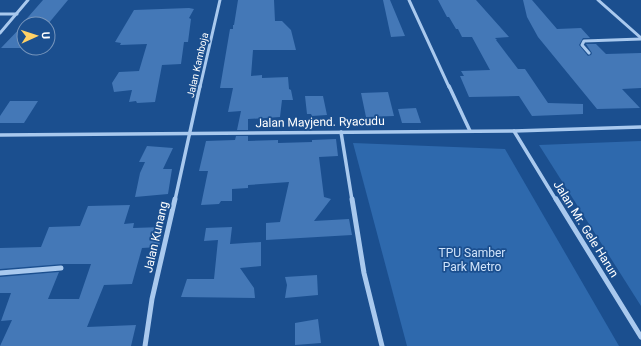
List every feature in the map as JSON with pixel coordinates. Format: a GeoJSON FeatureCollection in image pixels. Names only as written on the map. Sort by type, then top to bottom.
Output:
{"type":"FeatureCollection","features":[{"type":"Feature","properties":{"kind":"street"},"geometry":{"type":"LineString","coordinates":[[0,32],[28,0]]}},
{"type":"Feature","properties":{"kind":"street","name":"Jalan Kamboja"},"geometry":{"type":"LineString","coordinates":[[190,134],[220,0]]}},
{"type":"Feature","properties":{"kind":"street"},"geometry":{"type":"LineString","coordinates":[[409,0],[470,131]]}},
{"type":"Feature","properties":{"kind":"street"},"geometry":{"type":"LineString","coordinates":[[598,0],[641,39]]}},
{"type":"Feature","properties":{"kind":"street"},"geometry":{"type":"LineString","coordinates":[[0,14],[17,14]]}},
{"type":"Feature","properties":{"kind":"street"},"geometry":{"type":"LineString","coordinates":[[589,53],[582,45],[584,41],[641,39]]}},
{"type":"Feature","properties":{"kind":"street","name":"Jalan Mayjend. Ryacudu"},"geometry":{"type":"LineString","coordinates":[[0,135],[470,131],[641,127]]}},
{"type":"Feature","properties":{"kind":"street","name":"Jalan Mr. Gele Harun"},"geometry":{"type":"LineString","coordinates":[[514,130],[641,337]]}},
{"type":"Feature","properties":{"kind":"street"},"geometry":{"type":"LineString","coordinates":[[341,132],[364,273],[382,346]]}},
{"type":"Feature","properties":{"kind":"street","name":"Jalan Kunang"},"geometry":{"type":"LineString","coordinates":[[145,346],[152,299],[190,134]]}},
{"type":"Feature","properties":{"kind":"street"},"geometry":{"type":"LineString","coordinates":[[0,273],[61,268]]}},
{"type":"Feature","properties":{"kind":"green space"},"geometry":{"type":"Polygon","coordinates":[[[641,141],[641,306],[539,145],[641,141]]]}},
{"type":"Feature","properties":{"kind":"green space","name":"TPU Samber Park Metro"},"geometry":{"type":"Polygon","coordinates":[[[353,143],[505,149],[619,346],[407,346],[353,143]]]}},
{"type":"Feature","properties":{"kind":"building"},"geometry":{"type":"Polygon","coordinates":[[[43,0],[68,0],[55,16],[29,16],[43,0]]]}},
{"type":"Feature","properties":{"kind":"building"},"geometry":{"type":"Polygon","coordinates":[[[238,0],[274,0],[275,21],[282,21],[291,30],[296,50],[253,50],[251,76],[262,75],[262,78],[288,77],[289,89],[291,90],[293,100],[282,100],[280,117],[248,119],[248,130],[237,130],[241,111],[228,112],[233,88],[220,88],[230,29],[233,29],[238,0]]]}},
{"type":"Feature","properties":{"kind":"building"},"geometry":{"type":"Polygon","coordinates":[[[383,0],[390,0],[405,36],[391,37],[383,0]]]}},
{"type":"Feature","properties":{"kind":"building"},"geometry":{"type":"Polygon","coordinates":[[[438,0],[476,0],[509,37],[495,38],[496,40],[518,69],[525,69],[548,103],[583,104],[583,114],[532,116],[519,96],[469,97],[460,76],[464,76],[461,71],[490,70],[472,37],[462,37],[449,17],[447,17],[438,0]]]}},
{"type":"Feature","properties":{"kind":"building"},"geometry":{"type":"Polygon","coordinates":[[[523,0],[532,0],[557,29],[581,28],[590,38],[583,38],[579,45],[588,56],[592,53],[586,44],[596,44],[606,54],[641,53],[641,88],[622,89],[640,108],[597,109],[538,37],[527,17],[523,0]]]}},
{"type":"Feature","properties":{"kind":"building"},"geometry":{"type":"Polygon","coordinates":[[[194,9],[189,18],[191,19],[188,42],[184,42],[181,64],[162,65],[155,102],[129,102],[132,90],[114,92],[112,83],[119,72],[139,71],[147,44],[120,45],[121,43],[115,42],[134,10],[194,9]]]}},
{"type":"Feature","properties":{"kind":"building"},"geometry":{"type":"Polygon","coordinates":[[[16,32],[16,48],[1,48],[16,32]]]}},
{"type":"Feature","properties":{"kind":"building"},"geometry":{"type":"Polygon","coordinates":[[[388,92],[394,116],[366,117],[361,93],[388,92]]]}},
{"type":"Feature","properties":{"kind":"building"},"geometry":{"type":"Polygon","coordinates":[[[305,96],[323,96],[327,115],[312,116],[311,114],[307,114],[305,96]]]}},
{"type":"Feature","properties":{"kind":"building"},"geometry":{"type":"Polygon","coordinates":[[[10,101],[38,101],[24,123],[0,123],[0,116],[10,101]]]}},
{"type":"Feature","properties":{"kind":"building"},"geometry":{"type":"Polygon","coordinates":[[[416,108],[421,123],[402,123],[398,109],[416,108]]]}},
{"type":"Feature","properties":{"kind":"building"},"geometry":{"type":"Polygon","coordinates":[[[236,136],[248,136],[248,141],[278,140],[278,143],[312,142],[312,140],[336,139],[338,156],[319,157],[324,197],[331,199],[314,221],[349,219],[352,235],[266,240],[266,223],[280,222],[289,182],[248,185],[248,188],[232,189],[232,201],[221,201],[219,204],[201,205],[208,171],[199,171],[206,141],[235,140],[236,136]]]}},
{"type":"Feature","properties":{"kind":"building"},"geometry":{"type":"Polygon","coordinates":[[[147,146],[173,148],[163,169],[172,169],[168,194],[135,197],[140,173],[145,162],[139,162],[147,146]]]}},
{"type":"Feature","properties":{"kind":"building"},"geometry":{"type":"Polygon","coordinates":[[[130,205],[124,224],[134,223],[133,228],[163,227],[159,247],[142,248],[132,284],[104,285],[87,327],[136,325],[131,346],[0,346],[12,320],[1,321],[11,293],[0,293],[0,277],[59,272],[48,299],[79,299],[91,264],[63,264],[0,269],[0,248],[41,247],[49,227],[80,226],[88,206],[130,205]]]}},
{"type":"Feature","properties":{"kind":"building"},"geometry":{"type":"Polygon","coordinates":[[[232,227],[230,244],[261,242],[261,266],[240,268],[254,288],[255,298],[181,297],[187,279],[214,279],[218,240],[204,241],[206,228],[232,227]]]}},
{"type":"Feature","properties":{"kind":"building"},"geometry":{"type":"Polygon","coordinates":[[[317,275],[318,295],[285,298],[287,285],[285,277],[317,275]]]}},
{"type":"Feature","properties":{"kind":"building"},"geometry":{"type":"Polygon","coordinates":[[[318,319],[321,343],[295,345],[295,323],[318,319]]]}}]}
